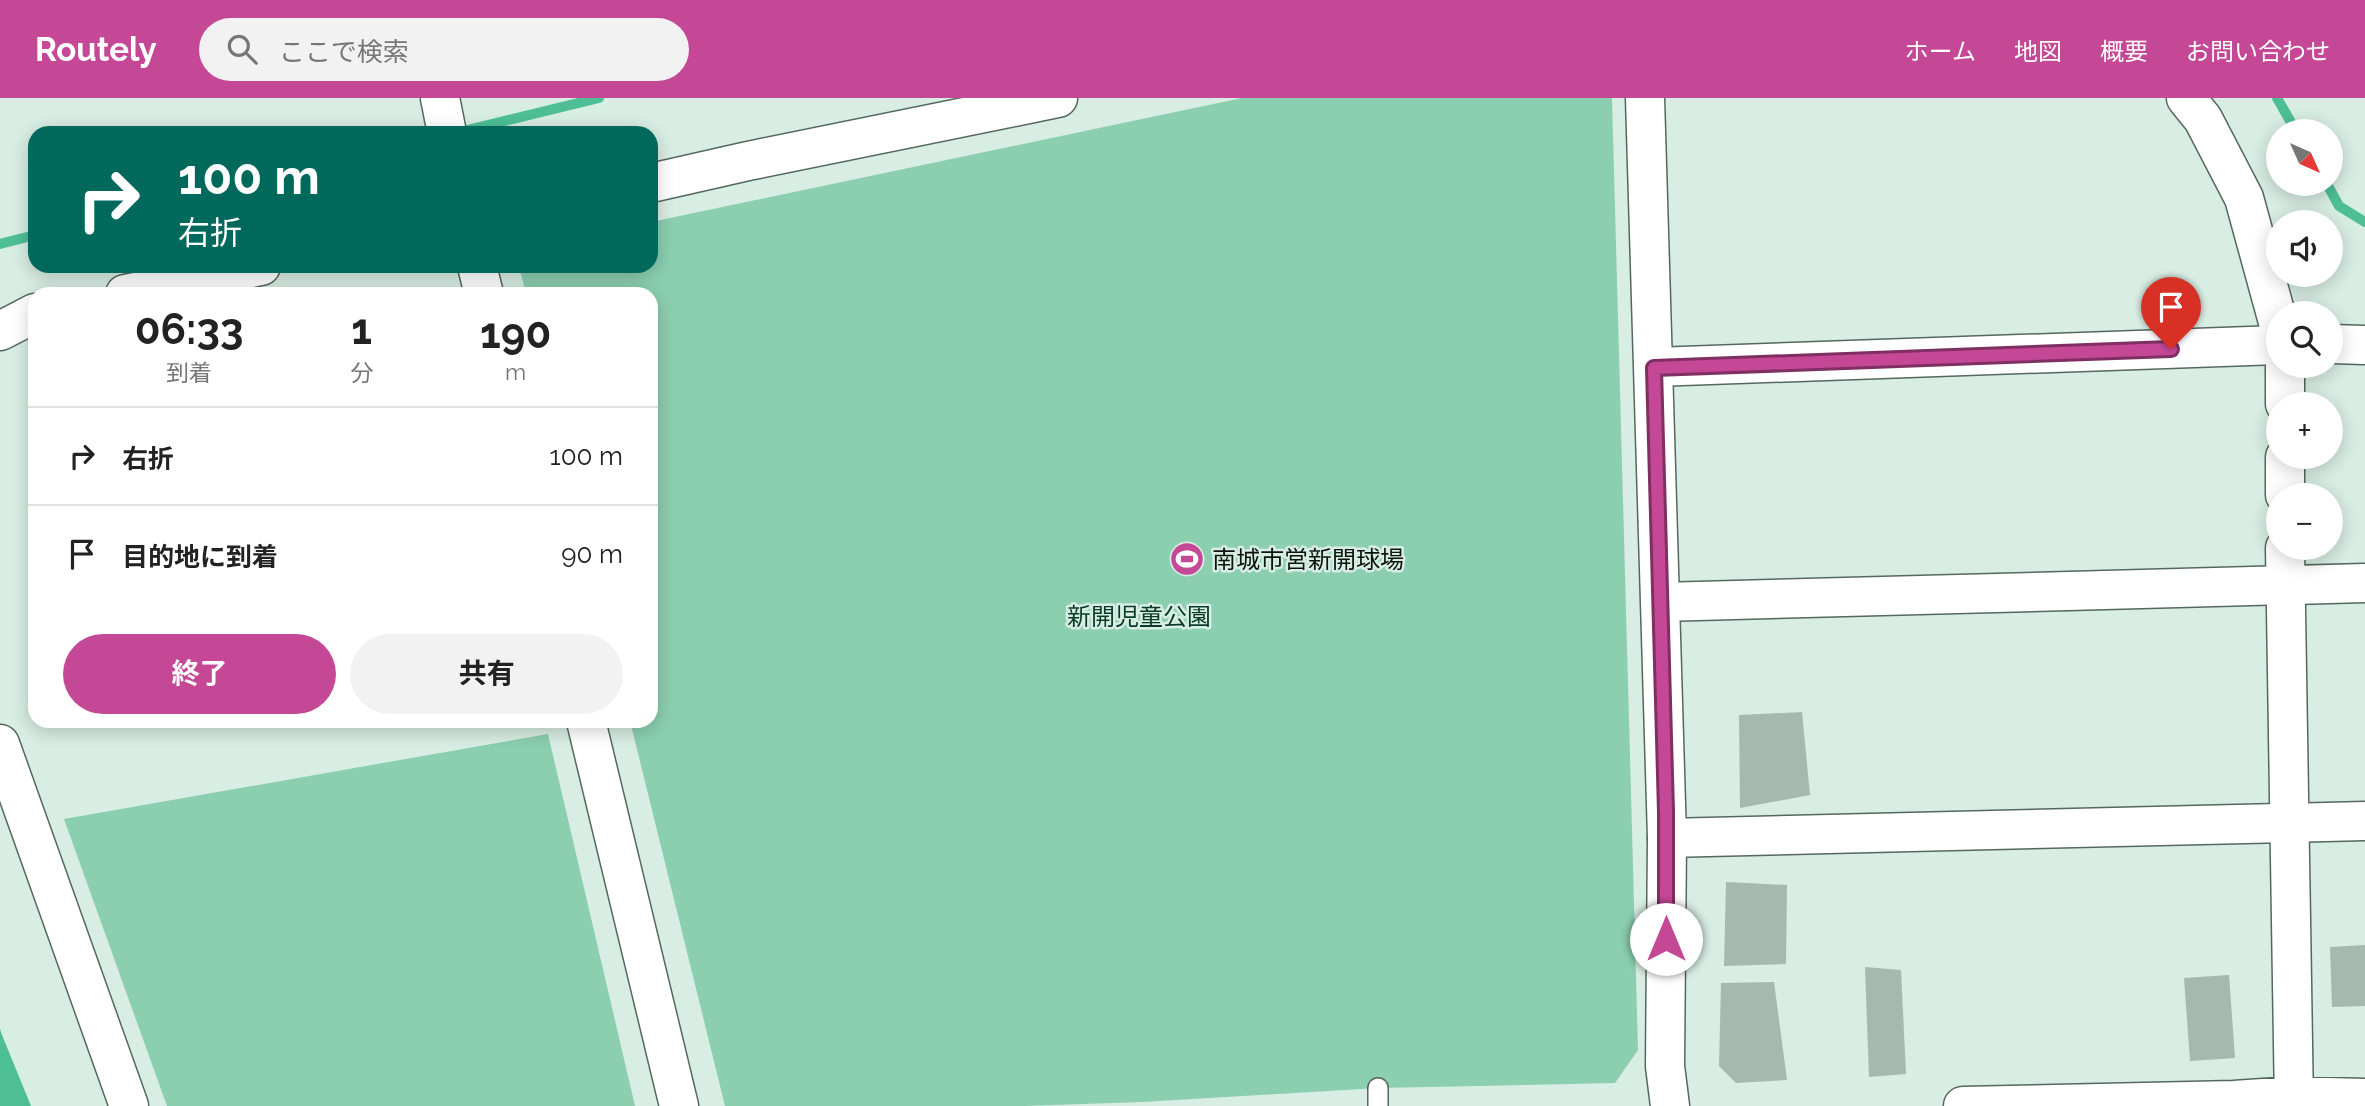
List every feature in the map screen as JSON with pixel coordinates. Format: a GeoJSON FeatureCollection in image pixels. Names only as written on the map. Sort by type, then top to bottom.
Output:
{"type":"FeatureCollection","features":[{"type":"Feature","properties":{"kind":"street"},"geometry":{"type":"LineString","coordinates":[[440,98],[446,126]]}},
{"type":"Feature","properties":{"kind":"street"},"geometry":{"type":"LineString","coordinates":[[658,181],[1058,98]]}},
{"type":"Feature","properties":{"kind":"street"},"geometry":{"type":"LineString","coordinates":[[1645,98],[1667,838],[1665,1066],[1670,1106]]}},
{"type":"Feature","properties":{"kind":"street"},"geometry":{"type":"LineString","coordinates":[[2186,98],[2203,119],[2244,198],[2272,301]]}},
{"type":"Feature","properties":{"kind":"street"},"geometry":{"type":"LineString","coordinates":[[159,287],[227,273]]}},
{"type":"Feature","properties":{"kind":"street"},"geometry":{"type":"LineString","coordinates":[[0,331],[28,317]]}},
{"type":"Feature","properties":{"kind":"street"},"geometry":{"type":"LineString","coordinates":[[2343,344],[2365,345]]}},
{"type":"Feature","properties":{"kind":"street"},"geometry":{"type":"LineString","coordinates":[[1654,368],[2266,345]]}},
{"type":"Feature","properties":{"kind":"street"},"geometry":{"type":"LineString","coordinates":[[2285,560],[2291,822],[2293,1101]]}},
{"type":"Feature","properties":{"kind":"street"},"geometry":{"type":"LineString","coordinates":[[1661,602],[2365,583]]}},
{"type":"Feature","properties":{"kind":"street"},"geometry":{"type":"LineString","coordinates":[[588,728],[679,1106]]}},
{"type":"Feature","properties":{"kind":"street"},"geometry":{"type":"LineString","coordinates":[[0,744],[129,1106]]}},
{"type":"Feature","properties":{"kind":"street"},"geometry":{"type":"LineString","coordinates":[[1667,838],[2365,821]]}},
{"type":"Feature","properties":{"kind":"street"},"geometry":{"type":"LineString","coordinates":[[1963,1106],[2365,1098]]}},
{"type":"Feature","properties":{"kind":"green space","name":"新開児童公園"},"geometry":{"type":"Polygon","coordinates":[[[1242,98],[1612,98],[1638,1050],[1615,1083],[1378,1088],[1024,1106],[725,1106],[632,728],[658,728],[658,287],[524,287],[521,273],[658,273],[658,221],[1242,98]]]}},
{"type":"Feature","properties":{"kind":"green space"},"geometry":{"type":"Polygon","coordinates":[[[548,734],[635,1106],[167,1106],[64,819],[548,734]]]}},
{"type":"Feature","properties":{"kind":"shaded area"},"geometry":{"type":"Polygon","coordinates":[[[0,1029],[2,1035],[31,1106],[0,1106],[0,1029]]]}},
{"type":"Feature","properties":{"kind":"building"},"geometry":{"type":"Polygon","coordinates":[[[1802,712],[1810,795],[1740,808],[1739,715],[1802,712]]]}},
{"type":"Feature","properties":{"kind":"building"},"geometry":{"type":"Polygon","coordinates":[[[1726,882],[1787,885],[1786,964],[1724,966],[1726,882]]]}},
{"type":"Feature","properties":{"kind":"building"},"geometry":{"type":"Polygon","coordinates":[[[2365,945],[2365,1006],[2332,1007],[2330,947],[2365,945]]]}},
{"type":"Feature","properties":{"kind":"building"},"geometry":{"type":"Polygon","coordinates":[[[1865,967],[1901,970],[1906,1074],[1869,1077],[1865,967]]]}},
{"type":"Feature","properties":{"kind":"building"},"geometry":{"type":"Polygon","coordinates":[[[2229,975],[2235,1058],[2190,1061],[2184,978],[2229,975]]]}},
{"type":"Feature","properties":{"kind":"building"},"geometry":{"type":"Polygon","coordinates":[[[1774,982],[1787,1080],[1736,1083],[1719,1066],[1721,983],[1774,982]]]}},
{"type":"Feature","properties":{"kind":"waterway"},"geometry":{"type":"LineString","coordinates":[[484,126],[599,98]]}},
{"type":"Feature","properties":{"kind":"waterway"},"geometry":{"type":"LineString","coordinates":[[2277,98],[2289,119]]}},
{"type":"Feature","properties":{"kind":"waterway"},"geometry":{"type":"LineString","coordinates":[[2334,196],[2339,206],[2365,222]]}},
{"type":"Feature","properties":{"kind":"waterway"},"geometry":{"type":"LineString","coordinates":[[0,244],[28,237]]}},
{"type":"Feature","properties":{"kind":"place","name":"南城市営新開球場"},"geometry":{"type":"Point","coordinates":[1187,559]}},
{"type":"Feature","properties":{"kind":"route"},"geometry":{"type":"LineString","coordinates":[[1666,939],[1666,812],[1654,368],[2171,349]]}}]}
